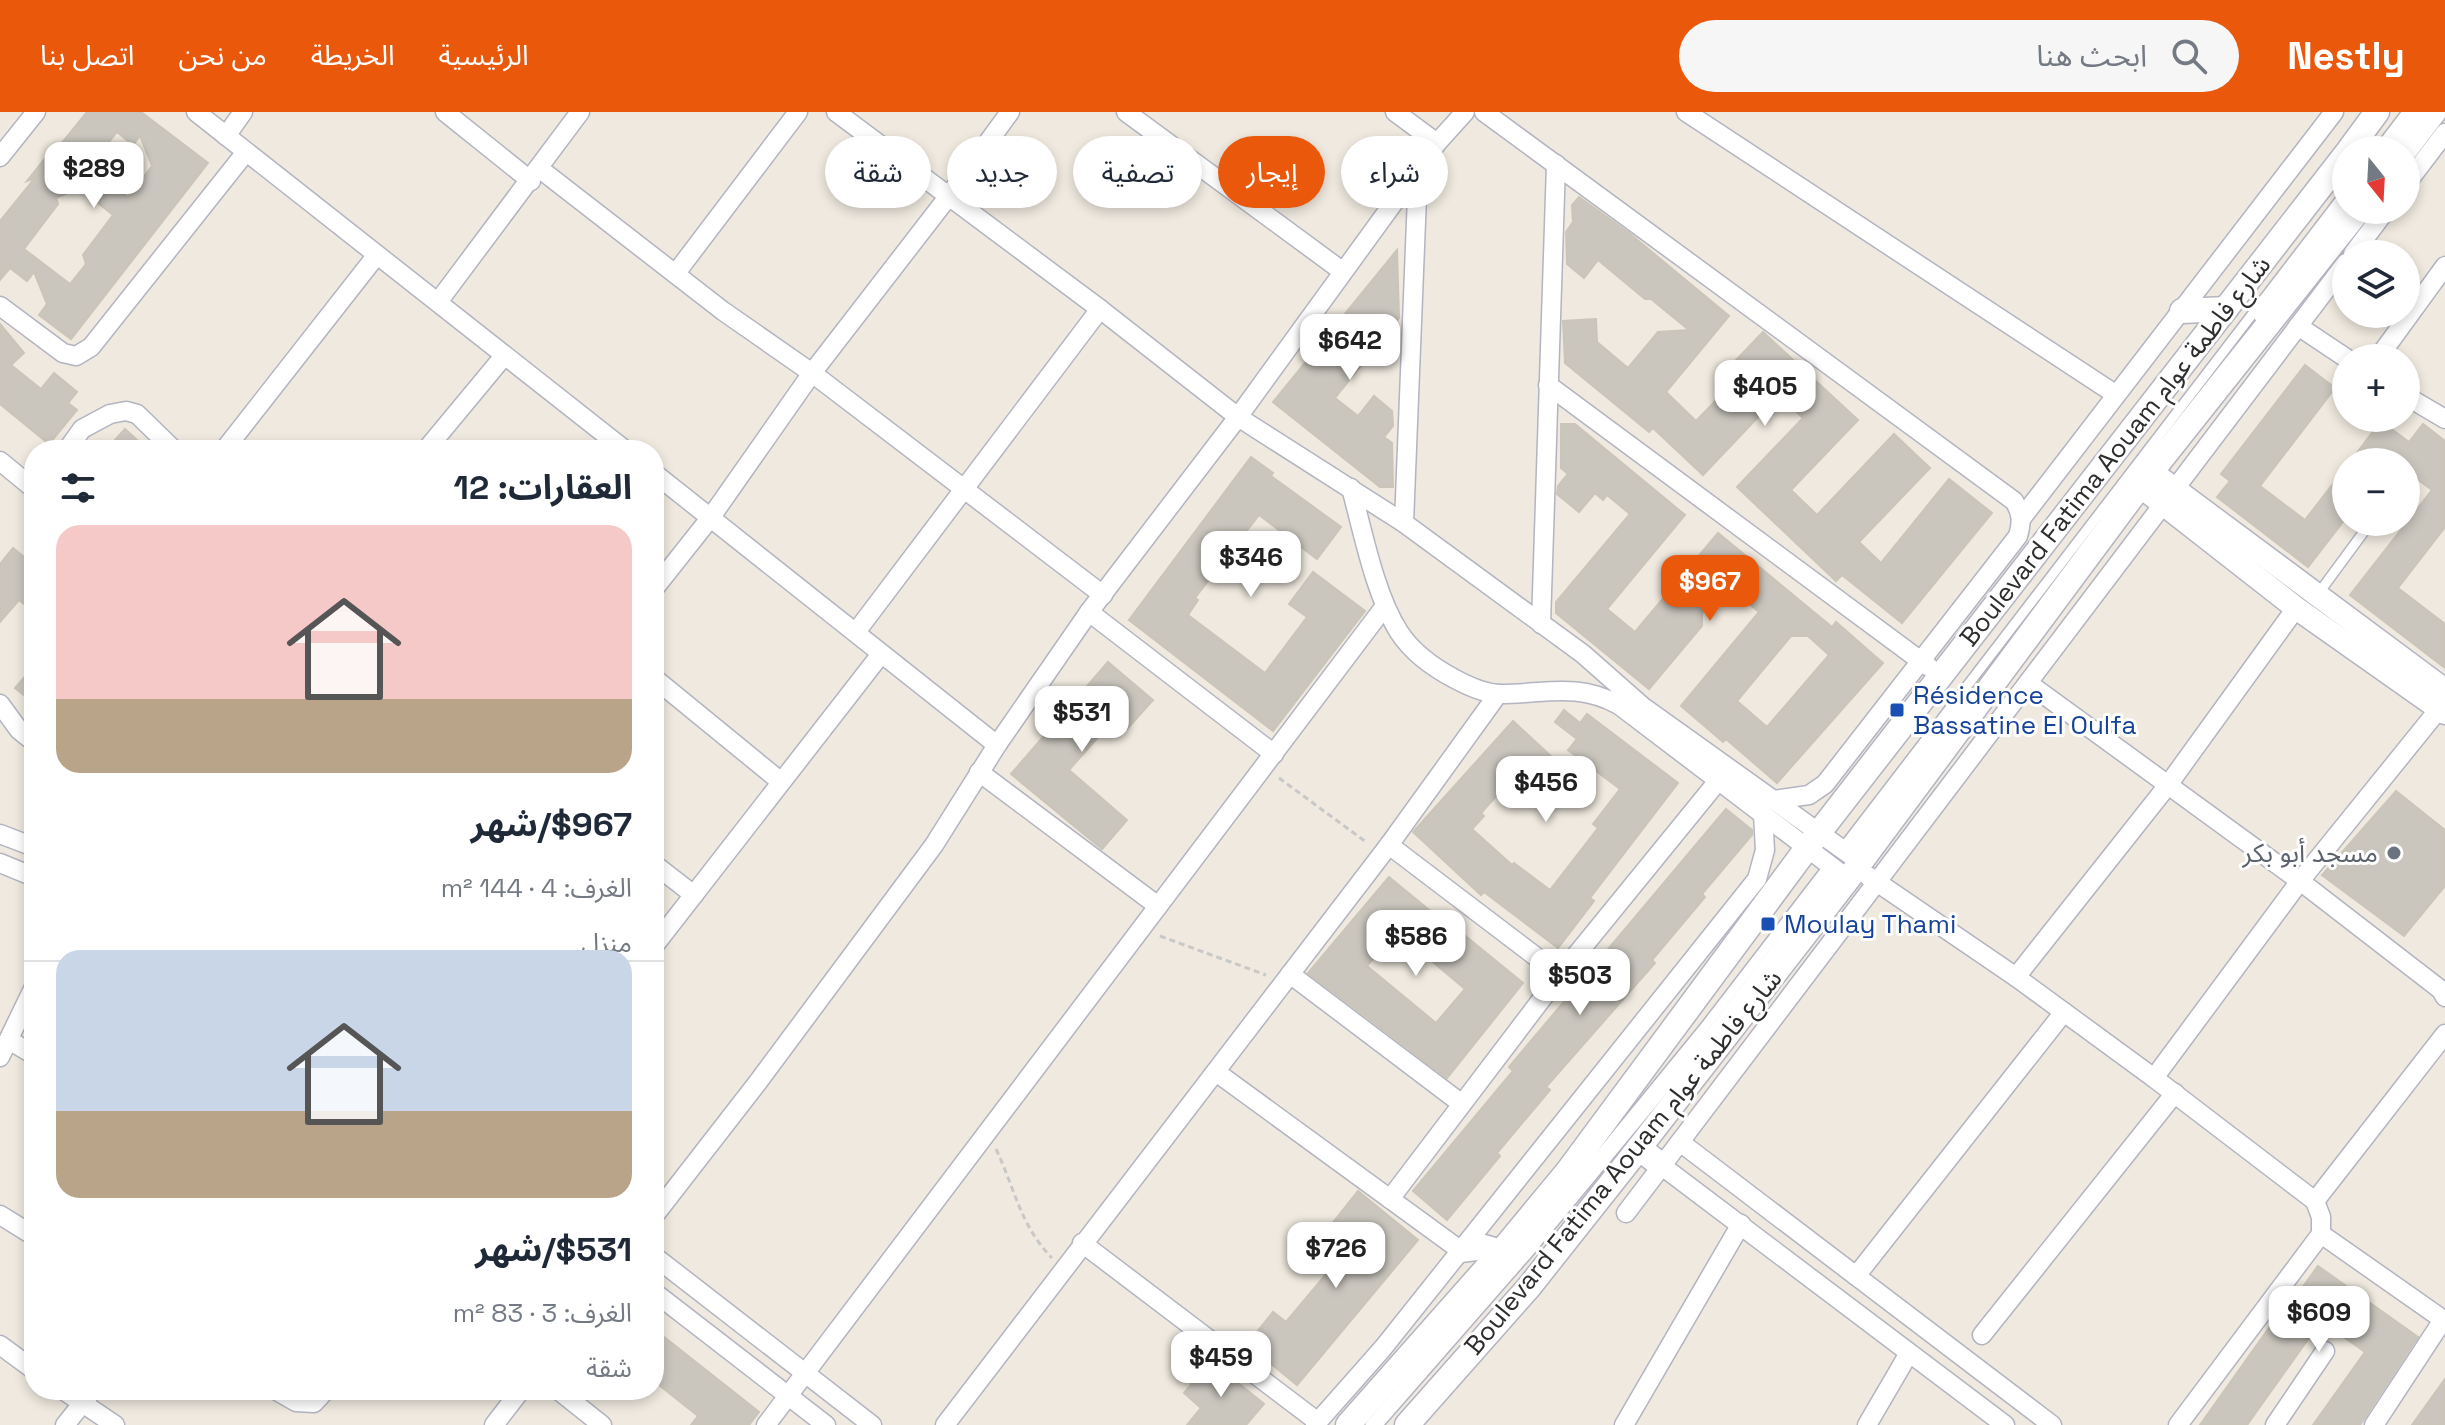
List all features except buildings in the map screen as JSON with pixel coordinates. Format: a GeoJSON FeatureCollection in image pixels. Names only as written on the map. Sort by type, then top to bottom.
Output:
{"type":"FeatureCollection","features":[{"type":"Feature","properties":{"kind":"main road","name":"Boulevard Fatima Aouam شارع فاطمة عوام"},"geometry":{"type":"LineString","coordinates":[[2360,136],[2377,112]]}},
{"type":"Feature","properties":{"kind":"main road"},"geometry":{"type":"LineString","coordinates":[[2416,136],[2434,112]]}},
{"type":"Feature","properties":{"kind":"main road","name":"Boulevard Fatima Aouam شارع فاطمة عوام"},"geometry":{"type":"LineString","coordinates":[[1348,1425],[1568,1171],[1813,840],[2332,173]]}},
{"type":"Feature","properties":{"kind":"main road","name":"Boulevard Fatima Aouam شارع فاطمة عوام"},"geometry":{"type":"LineString","coordinates":[[1407,1425],[1529,1287],[1639,1148],[1846,864],[2348,224]]}},
{"type":"Feature","properties":{"kind":"main road"},"geometry":{"type":"LineString","coordinates":[[2182,311],[2226,309]]}},
{"type":"Feature","properties":{"kind":"main road"},"geometry":{"type":"LineString","coordinates":[[1639,1148],[1662,1166]]}},
{"type":"Feature","properties":{"kind":"main road"},"geometry":{"type":"LineString","coordinates":[[1460,1250],[1484,1247],[1501,1252]]}},
{"type":"Feature","properties":{"kind":"street"},"geometry":{"type":"LineString","coordinates":[[0,157],[36,112]]}},
{"type":"Feature","properties":{"kind":"street"},"geometry":{"type":"LineString","coordinates":[[196,112],[612,440]]}},
{"type":"Feature","properties":{"kind":"street"},"geometry":{"type":"LineString","coordinates":[[226,136],[243,112]]}},
{"type":"Feature","properties":{"kind":"street"},"geometry":{"type":"LineString","coordinates":[[445,112],[676,273],[1103,595]]}},
{"type":"Feature","properties":{"kind":"street"},"geometry":{"type":"LineString","coordinates":[[438,302],[580,112]]}},
{"type":"Feature","properties":{"kind":"street"},"geometry":{"type":"LineString","coordinates":[[676,273],[798,112]]}},
{"type":"Feature","properties":{"kind":"street"},"geometry":{"type":"LineString","coordinates":[[836,112],[947,196]]}},
{"type":"Feature","properties":{"kind":"street"},"geometry":{"type":"LineString","coordinates":[[992,136],[1010,112]]}},
{"type":"Feature","properties":{"kind":"street"},"geometry":{"type":"LineString","coordinates":[[1126,112],[1342,271]]}},
{"type":"Feature","properties":{"kind":"street"},"geometry":{"type":"LineString","coordinates":[[1395,112],[1428,136]]}},
{"type":"Feature","properties":{"kind":"street"},"geometry":{"type":"LineString","coordinates":[[1443,136],[1465,112]]}},
{"type":"Feature","properties":{"kind":"street"},"geometry":{"type":"LineString","coordinates":[[1484,112],[2014,501],[2021,519]]}},
{"type":"Feature","properties":{"kind":"street"},"geometry":{"type":"LineString","coordinates":[[1351,488],[1385,606],[1400,634],[1437,669],[1468,686],[1498,694],[1588,691],[1619,705],[1718,781],[1768,807],[1809,795],[1825,784],[2018,536],[2021,519],[2334,112]]}},
{"type":"Feature","properties":{"kind":"street"},"geometry":{"type":"LineString","coordinates":[[1693,114],[2115,394]]}},
{"type":"Feature","properties":{"kind":"street"},"geometry":{"type":"LineString","coordinates":[[2420,166],[2445,133]]}},
{"type":"Feature","properties":{"kind":"street"},"geometry":{"type":"LineString","coordinates":[[0,306],[63,353],[76,356],[91,347],[246,152]]}},
{"type":"Feature","properties":{"kind":"street"},"geometry":{"type":"LineString","coordinates":[[1541,624],[1556,164]]}},
{"type":"Feature","properties":{"kind":"street"},"geometry":{"type":"LineString","coordinates":[[664,576],[711,517],[812,373],[947,198]]}},
{"type":"Feature","properties":{"kind":"street"},"geometry":{"type":"LineString","coordinates":[[963,208],[1100,309],[1238,417],[1404,523],[1583,654],[1642,706],[1768,807],[1846,864],[2016,977],[2175,1093],[2315,1201],[2321,1217],[2321,1234],[2178,1425]]}},
{"type":"Feature","properties":{"kind":"street"},"geometry":{"type":"LineString","coordinates":[[664,1203],[934,845],[979,772],[1089,612],[1238,417],[1390,208]]}},
{"type":"Feature","properties":{"kind":"street"},"geometry":{"type":"LineString","coordinates":[[1404,523],[1417,208]]}},
{"type":"Feature","properties":{"kind":"street"},"geometry":{"type":"LineString","coordinates":[[233,440],[376,256]]}},
{"type":"Feature","properties":{"kind":"street"},"geometry":{"type":"LineString","coordinates":[[2388,344],[2445,266]]}},
{"type":"Feature","properties":{"kind":"street"},"geometry":{"type":"LineString","coordinates":[[1626,1213],[2332,281]]}},
{"type":"Feature","properties":{"kind":"street"},"geometry":{"type":"LineString","coordinates":[[856,632],[1100,309]]}},
{"type":"Feature","properties":{"kind":"street"},"geometry":{"type":"LineString","coordinates":[[2298,326],[2332,349]]}},
{"type":"Feature","properties":{"kind":"street"},"geometry":{"type":"LineString","coordinates":[[434,440],[504,356]]}},
{"type":"Feature","properties":{"kind":"street"},"geometry":{"type":"LineString","coordinates":[[1548,385],[1941,676]]}},
{"type":"Feature","properties":{"kind":"street"},"geometry":{"type":"LineString","coordinates":[[2420,404],[2445,419]]}},
{"type":"Feature","properties":{"kind":"street"},"geometry":{"type":"LineString","coordinates":[[74,440],[82,429],[110,414],[126,411],[137,414],[164,440]]}},
{"type":"Feature","properties":{"kind":"street"},"geometry":{"type":"LineString","coordinates":[[0,461],[24,481]]}},
{"type":"Feature","properties":{"kind":"street"},"geometry":{"type":"LineString","coordinates":[[2146,479],[2296,608],[2443,704]]}},
{"type":"Feature","properties":{"kind":"street"},"geometry":{"type":"LineString","coordinates":[[664,481],[997,745]]}},
{"type":"Feature","properties":{"kind":"street"},"geometry":{"type":"LineString","coordinates":[[2169,497],[2317,596],[2443,704]]}},
{"type":"Feature","properties":{"kind":"street"},"geometry":{"type":"LineString","coordinates":[[766,1425],[1385,606]]}},
{"type":"Feature","properties":{"kind":"street"},"geometry":{"type":"LineString","coordinates":[[2016,977],[2168,785],[2296,608]]}},
{"type":"Feature","properties":{"kind":"street"},"geometry":{"type":"LineString","coordinates":[[1089,612],[1269,760]]}},
{"type":"Feature","properties":{"kind":"street"},"geometry":{"type":"LineString","coordinates":[[664,933],[881,654]]}},
{"type":"Feature","properties":{"kind":"street"},"geometry":{"type":"LineString","coordinates":[[2028,683],[2300,881],[2441,990],[2445,997]]}},
{"type":"Feature","properties":{"kind":"street"},"geometry":{"type":"LineString","coordinates":[[664,686],[780,781]]}},
{"type":"Feature","properties":{"kind":"street"},"geometry":{"type":"LineString","coordinates":[[945,1425],[1385,850],[1498,694]]}},
{"type":"Feature","properties":{"kind":"street"},"geometry":{"type":"LineString","coordinates":[[0,704],[24,734]]}},
{"type":"Feature","properties":{"kind":"street"},"geometry":{"type":"LineString","coordinates":[[2154,1078],[2300,881],[2443,704]]}},
{"type":"Feature","properties":{"kind":"street"},"geometry":{"type":"LineString","coordinates":[[979,772],[1158,906]]}},
{"type":"Feature","properties":{"kind":"street"},"geometry":{"type":"LineString","coordinates":[[1390,1199],[1560,975],[1718,781]]}},
{"type":"Feature","properties":{"kind":"street"},"geometry":{"type":"LineString","coordinates":[[1082,1243],[1316,1424],[1383,1348],[1757,879],[1765,850],[1768,807]]}},
{"type":"Feature","properties":{"kind":"street"},"geometry":{"type":"LineString","coordinates":[[0,834],[24,843]]}},
{"type":"Feature","properties":{"kind":"street"},"geometry":{"type":"LineString","coordinates":[[1385,850],[1560,975]]}},
{"type":"Feature","properties":{"kind":"street"},"geometry":{"type":"LineString","coordinates":[[0,863],[24,873]]}},
{"type":"Feature","properties":{"kind":"street"},"geometry":{"type":"LineString","coordinates":[[664,872],[694,895]]}},
{"type":"Feature","properties":{"kind":"street"},"geometry":{"type":"LineString","coordinates":[[1287,978],[1462,1104]]}},
{"type":"Feature","properties":{"kind":"street"},"geometry":{"type":"LineString","coordinates":[[0,1057],[24,1008]]}},
{"type":"Feature","properties":{"kind":"street"},"geometry":{"type":"LineString","coordinates":[[1856,1276],[2064,1012]]}},
{"type":"Feature","properties":{"kind":"street"},"geometry":{"type":"LineString","coordinates":[[2315,1201],[2445,1034]]}},
{"type":"Feature","properties":{"kind":"street"},"geometry":{"type":"LineString","coordinates":[[9,1040],[24,1049]]}},
{"type":"Feature","properties":{"kind":"street"},"geometry":{"type":"LineString","coordinates":[[1216,1072],[1460,1250]]}},
{"type":"Feature","properties":{"kind":"street"},"geometry":{"type":"LineString","coordinates":[[1982,1335],[2175,1093]]}},
{"type":"Feature","properties":{"kind":"street"},"geometry":{"type":"LineString","coordinates":[[1680,1142],[2052,1425]]}},
{"type":"Feature","properties":{"kind":"street"},"geometry":{"type":"LineString","coordinates":[[1662,1166],[1909,1353],[1984,1419],[2005,1425]]}},
{"type":"Feature","properties":{"kind":"street"},"geometry":{"type":"LineString","coordinates":[[0,1215],[24,1230]]}},
{"type":"Feature","properties":{"kind":"street"},"geometry":{"type":"LineString","coordinates":[[1624,1425],[1741,1224]]}},
{"type":"Feature","properties":{"kind":"street"},"geometry":{"type":"LineString","coordinates":[[2321,1234],[2444,1321],[2374,1425]]}},
{"type":"Feature","properties":{"kind":"street"},"geometry":{"type":"LineString","coordinates":[[664,1264],[872,1425]]}},
{"type":"Feature","properties":{"kind":"street"},"geometry":{"type":"LineString","coordinates":[[664,1300],[826,1425]]}},
{"type":"Feature","properties":{"kind":"street"},"geometry":{"type":"LineString","coordinates":[[0,1345],[24,1363]]}},
{"type":"Feature","properties":{"kind":"street"},"geometry":{"type":"LineString","coordinates":[[2275,1425],[2325,1351]]}},
{"type":"Feature","properties":{"kind":"street"},"geometry":{"type":"LineString","coordinates":[[1867,1425],[1909,1353]]}},
{"type":"Feature","properties":{"kind":"street"},"geometry":{"type":"LineString","coordinates":[[65,1425],[86,1400]]}},
{"type":"Feature","properties":{"kind":"street"},"geometry":{"type":"LineString","coordinates":[[90,1400],[106,1422]]}},
{"type":"Feature","properties":{"kind":"street"},"geometry":{"type":"LineString","coordinates":[[292,1400],[314,1403],[317,1400]]}},
{"type":"Feature","properties":{"kind":"street"},"geometry":{"type":"LineString","coordinates":[[494,1425],[513,1400]]}},
{"type":"Feature","properties":{"kind":"street"},"geometry":{"type":"LineString","coordinates":[[571,1400],[602,1425]]}},
{"type":"Feature","properties":{"kind":"lane"},"geometry":{"type":"LineString","coordinates":[[2389,136],[2407,112]]}},
{"type":"Feature","properties":{"kind":"lane"},"geometry":{"type":"LineString","coordinates":[[2397,136],[2415,112]]}},
{"type":"Feature","properties":{"kind":"lane"},"geometry":{"type":"LineString","coordinates":[[1370,1425],[1524,1248],[1707,1024],[1846,864],[2332,211]]}},
{"type":"Feature","properties":{"kind":"lane"},"geometry":{"type":"LineString","coordinates":[[1378,1425],[1530,1251],[1846,864],[2332,222]]}},
{"type":"Feature","properties":{"kind":"lane"},"geometry":{"type":"LineString","coordinates":[[2317,596],[2361,536]]}},
{"type":"Feature","properties":{"kind":"path"},"geometry":{"type":"LineString","coordinates":[[1269,760],[1385,850]]}},
{"type":"Feature","properties":{"kind":"path"},"geometry":{"type":"LineString","coordinates":[[1141,929],[1287,978]]}},
{"type":"Feature","properties":{"kind":"path"},"geometry":{"type":"LineString","coordinates":[[988,1130],[1013,1185],[1016,1202],[1026,1224],[1035,1240],[1063,1269]]}},
{"type":"Feature","properties":{"kind":"place","name":"Résidence Bassatine El Oulfa"},"geometry":{"type":"Point","coordinates":[1897,710]}},
{"type":"Feature","properties":{"kind":"place","name":"مسجد أبو بكر"},"geometry":{"type":"Point","coordinates":[2394,853]}},
{"type":"Feature","properties":{"kind":"place","name":"Moulay Thami"},"geometry":{"type":"Point","coordinates":[1768,924]}}]}
